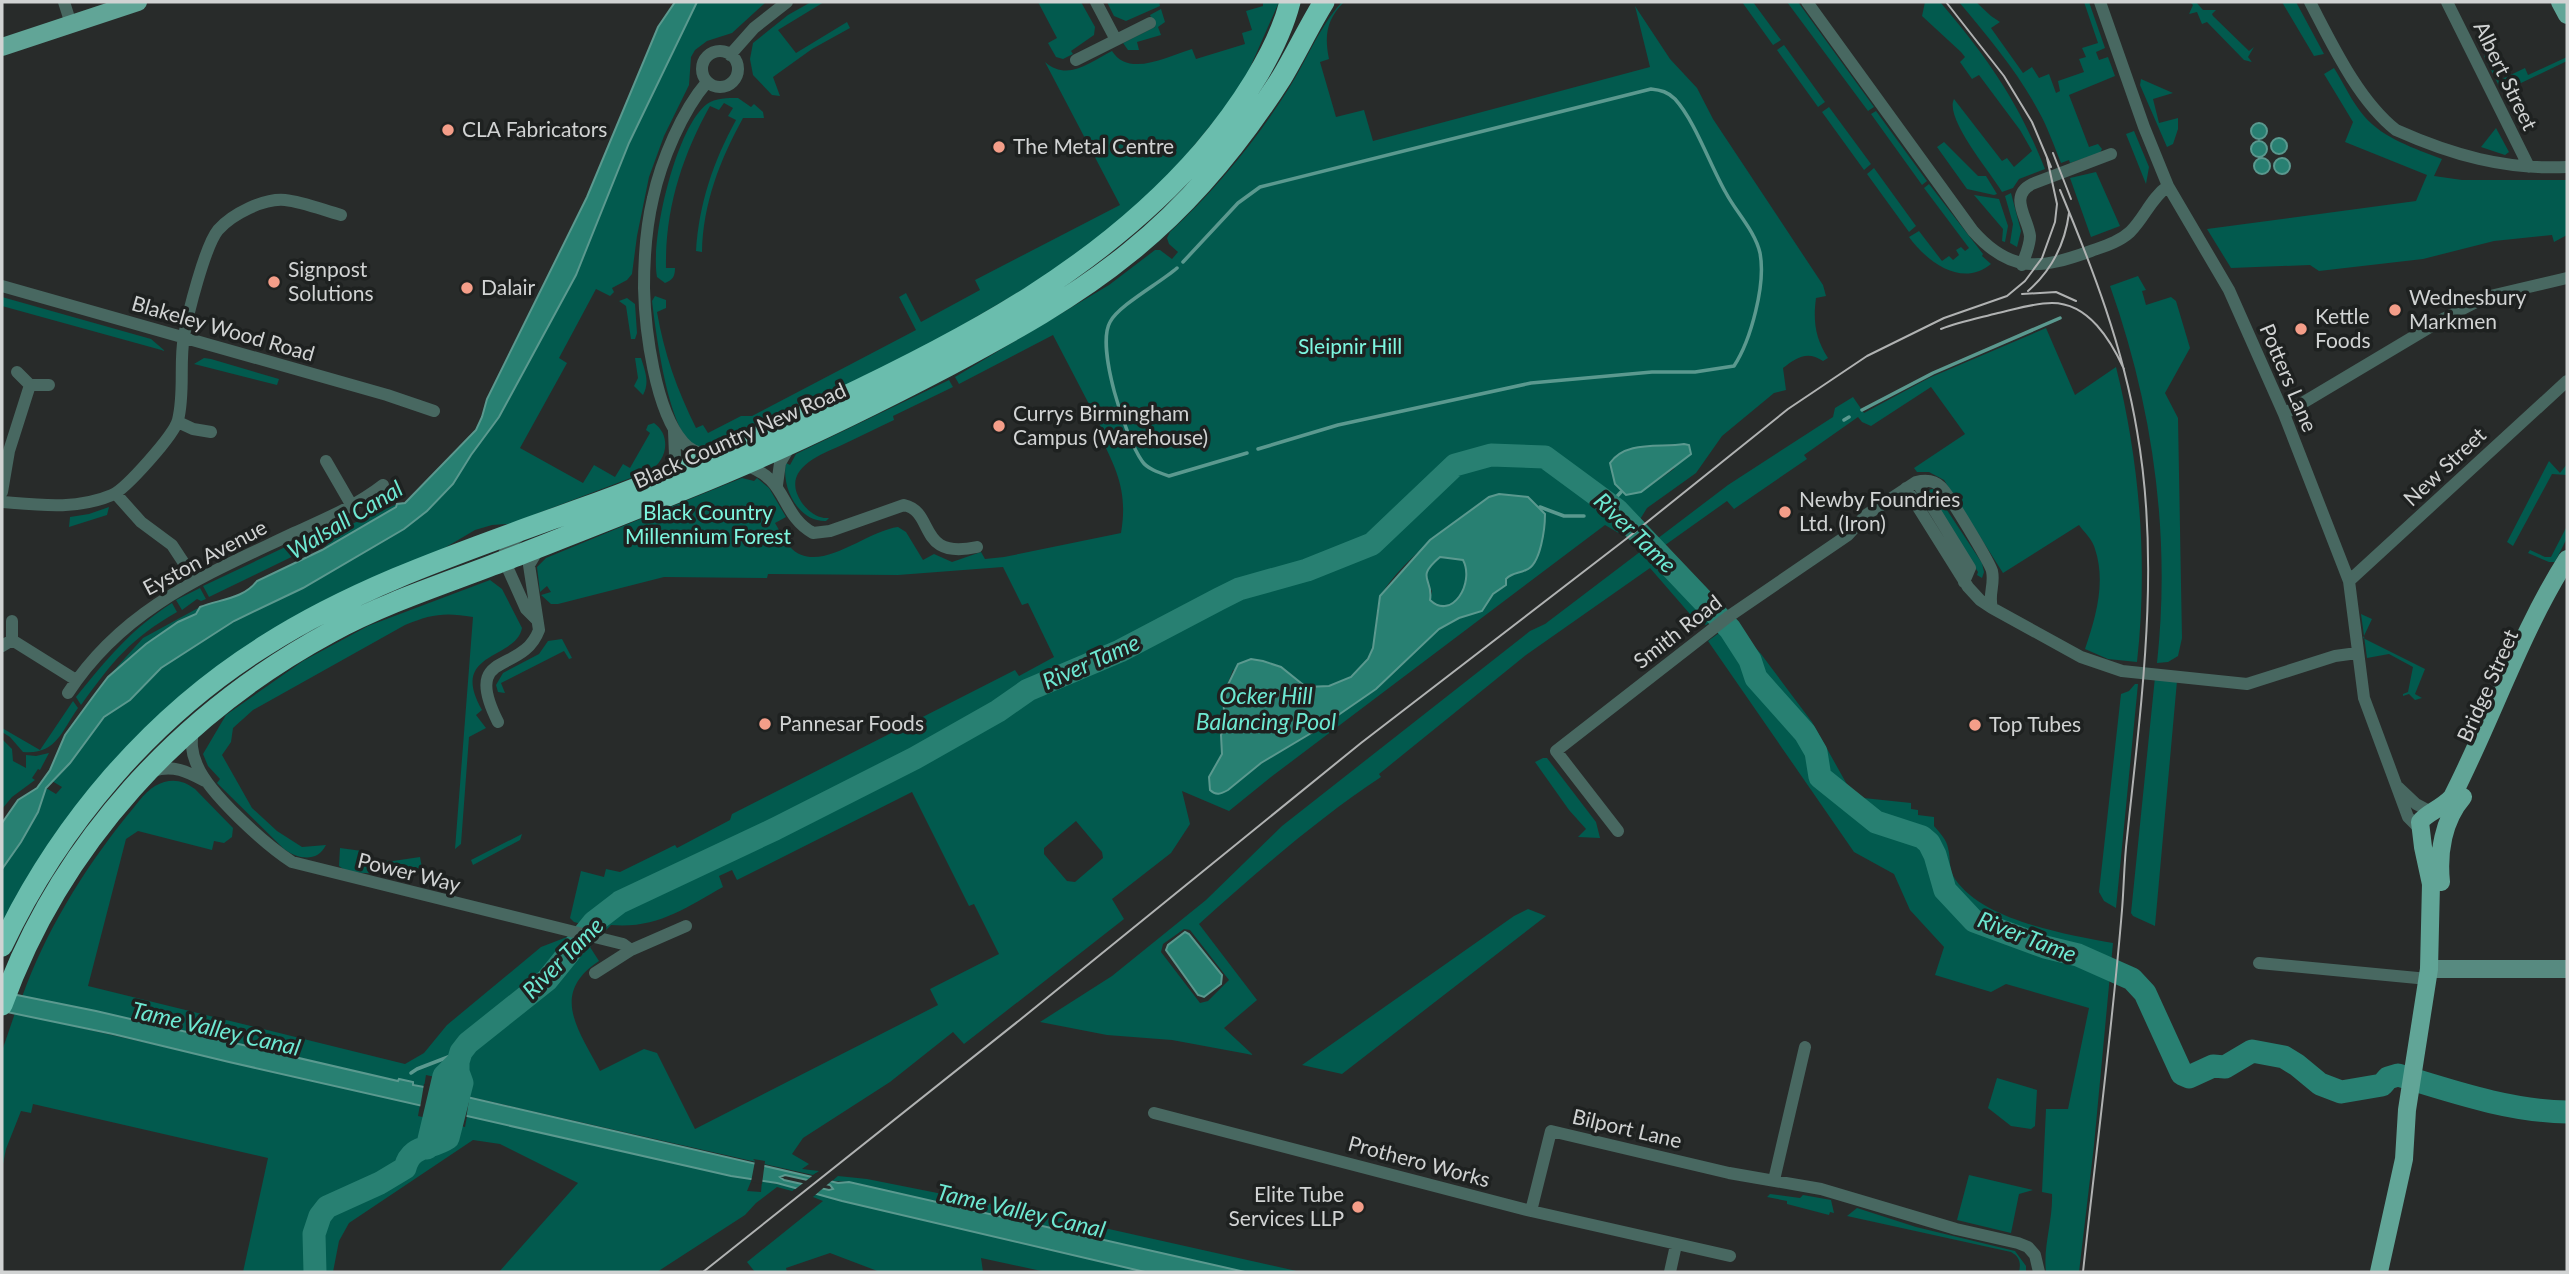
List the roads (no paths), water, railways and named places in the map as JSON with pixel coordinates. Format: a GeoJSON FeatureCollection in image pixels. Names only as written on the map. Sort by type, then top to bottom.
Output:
{"type":"FeatureCollection","features":[{"type":"Feature","properties":{"kind":"highway","name":"Black Country New Road"},"geometry":{"type":"LineString","coordinates":[[2,946],[47,864],[93,801],[135,752],[222,675],[266,644],[367,591],[442,559],[713,456],[855,392],[944,347],[1026,299],[1136,221],[1175,182],[1233,114],[1278,34],[1290,2]]}},
{"type":"Feature","properties":{"kind":"highway","name":"Black Country New Road"},"geometry":{"type":"LineString","coordinates":[[2,1005],[21,955],[62,880],[96,831],[145,774],[193,728],[251,681],[331,632],[365,615],[744,465],[796,441],[911,385],[993,341],[1080,289],[1156,230],[1212,174],[1238,142],[1285,72],[1324,2]]}},
{"type":"Feature","properties":{"kind":"main road"},"geometry":{"type":"LineString","coordinates":[[2,47],[138,2]]}},
{"type":"Feature","properties":{"kind":"main road"},"geometry":{"type":"LineString","coordinates":[[2562,2],[2567,15]]}},
{"type":"Feature","properties":{"kind":"main road","name":"Bridge Street"},"geometry":{"type":"LineString","coordinates":[[2420,831],[2423,818],[2452,797],[2499,691],[2557,573],[2567,559]]}},
{"type":"Feature","properties":{"kind":"main road","name":"Bridge Street"},"geometry":{"type":"LineString","coordinates":[[2433,971],[2441,885],[2439,853],[2453,811],[2468,788],[2517,673],[2563,576],[2567,559]]}},
{"type":"Feature","properties":{"kind":"main road"},"geometry":{"type":"LineString","coordinates":[[2420,831],[2431,841],[2438,840],[2446,832],[2443,817],[2433,813]]}},
{"type":"Feature","properties":{"kind":"main road"},"geometry":{"type":"LineString","coordinates":[[2379,1272],[2413,1108],[2433,971],[2431,884],[2420,831]]}},
{"type":"Feature","properties":{"kind":"street"},"geometry":{"type":"LineString","coordinates":[[64,2],[71,24]]}},
{"type":"Feature","properties":{"kind":"street"},"geometry":{"type":"LineString","coordinates":[[730,55],[754,28],[787,2]]}},
{"type":"Feature","properties":{"kind":"street"},"geometry":{"type":"LineString","coordinates":[[1096,2],[1116,40]]}},
{"type":"Feature","properties":{"kind":"street"},"geometry":{"type":"LineString","coordinates":[[1807,2],[1973,231],[1992,249],[2022,265],[2050,265],[2123,238],[2139,222],[2157,194],[2168,186]]}},
{"type":"Feature","properties":{"kind":"street","name":"Potters Lane"},"geometry":{"type":"LineString","coordinates":[[2099,2],[2168,186],[2229,290],[2284,414],[2349,581],[2364,698],[2408,817],[2420,831]]}},
{"type":"Feature","properties":{"kind":"street"},"geometry":{"type":"LineString","coordinates":[[2310,2],[2365,98],[2383,120],[2396,130],[2498,164],[2567,167]]}},
{"type":"Feature","properties":{"kind":"street","name":"Albert Street"},"geometry":{"type":"LineString","coordinates":[[2447,2],[2529,167]]}},
{"type":"Feature","properties":{"kind":"street"},"geometry":{"type":"LineString","coordinates":[[2562,2],[2567,10]]}},
{"type":"Feature","properties":{"kind":"street"},"geometry":{"type":"LineString","coordinates":[[1076,60],[1150,23]]}},
{"type":"Feature","properties":{"kind":"street"},"geometry":{"type":"LineString","coordinates":[[719,51],[730,55],[737,65],[737,76],[733,82],[719,88],[707,82],[702,70],[705,60],[719,51]]}},
{"type":"Feature","properties":{"kind":"street"},"geometry":{"type":"LineString","coordinates":[[668,475],[676,447],[649,347],[644,289],[647,234],[661,170],[694,100],[707,82]]}},
{"type":"Feature","properties":{"kind":"street"},"geometry":{"type":"LineString","coordinates":[[2022,265],[2030,234],[2021,210],[2022,191],[2032,184],[2111,155]]}},
{"type":"Feature","properties":{"kind":"street"},"geometry":{"type":"LineString","coordinates":[[2,502],[57,506],[81,504],[116,494],[155,455],[178,422],[183,379],[183,337],[212,241],[226,223],[249,209],[272,200],[285,200],[341,215]]}},
{"type":"Feature","properties":{"kind":"street"},"geometry":{"type":"LineString","coordinates":[[2284,414],[2445,318],[2486,297],[2567,278]]}},
{"type":"Feature","properties":{"kind":"street","name":"Blakeley Wood Road"},"geometry":{"type":"LineString","coordinates":[[2,286],[387,395],[434,411]]}},
{"type":"Feature","properties":{"kind":"street"},"geometry":{"type":"LineString","coordinates":[[17,372],[30,385],[49,385]]}},
{"type":"Feature","properties":{"kind":"street","name":"New Street"},"geometry":{"type":"LineString","coordinates":[[2349,581],[2567,381]]}},
{"type":"Feature","properties":{"kind":"street"},"geometry":{"type":"LineString","coordinates":[[2,492],[9,451],[30,385]]}},
{"type":"Feature","properties":{"kind":"street"},"geometry":{"type":"LineString","coordinates":[[178,422],[193,429],[211,432]]}},
{"type":"Feature","properties":{"kind":"street"},"geometry":{"type":"LineString","coordinates":[[673,428],[689,448],[713,456]]}},
{"type":"Feature","properties":{"kind":"street"},"geometry":{"type":"LineString","coordinates":[[777,485],[780,462],[796,441]]}},
{"type":"Feature","properties":{"kind":"street"},"geometry":{"type":"LineString","coordinates":[[326,461],[352,506]]}},
{"type":"Feature","properties":{"kind":"street"},"geometry":{"type":"LineString","coordinates":[[744,465],[758,470],[777,485],[798,522],[813,533],[830,531],[904,505],[916,512],[939,544],[954,550],[978,547]]}},
{"type":"Feature","properties":{"kind":"street"},"geometry":{"type":"LineString","coordinates":[[1992,608],[1989,598],[1993,581],[1989,564],[1941,487],[1932,482],[1912,485],[1964,582],[1979,600],[1992,608],[2081,657],[2122,671],[2247,684],[2335,656],[2357,653]]}},
{"type":"Feature","properties":{"kind":"street","name":"Eyston Avenue"},"geometry":{"type":"LineString","coordinates":[[68,693],[76,680],[139,615],[195,580],[352,506],[383,485]]}},
{"type":"Feature","properties":{"kind":"street","name":"Smith Road"},"geometry":{"type":"LineString","coordinates":[[1618,831],[1556,751],[1728,617],[1849,535],[1866,515],[1912,485]]}},
{"type":"Feature","properties":{"kind":"street"},"geometry":{"type":"LineString","coordinates":[[116,494],[141,522],[172,545],[195,580]]}},
{"type":"Feature","properties":{"kind":"street"},"geometry":{"type":"LineString","coordinates":[[536,619],[526,608],[514,585],[503,553],[510,543],[540,523]]}},
{"type":"Feature","properties":{"kind":"street"},"geometry":{"type":"LineString","coordinates":[[498,722],[486,695],[485,684],[494,667],[532,644],[539,631],[529,565],[532,557],[543,545]]}},
{"type":"Feature","properties":{"kind":"street"},"geometry":{"type":"LineString","coordinates":[[483,568],[514,585]]}},
{"type":"Feature","properties":{"kind":"street"},"geometry":{"type":"LineString","coordinates":[[12,621],[7,643],[76,680]]}},
{"type":"Feature","properties":{"kind":"street","name":"Power Way"},"geometry":{"type":"LineString","coordinates":[[193,728],[191,744],[205,781],[268,845],[292,862],[623,944],[631,950]]}},
{"type":"Feature","properties":{"kind":"street","name":"Power Way"},"geometry":{"type":"LineString","coordinates":[[145,774],[163,768],[177,769],[205,781]]}},
{"type":"Feature","properties":{"kind":"street","name":"Potters Lane"},"geometry":{"type":"LineString","coordinates":[[2396,785],[2416,804],[2433,813]]}},
{"type":"Feature","properties":{"kind":"street"},"geometry":{"type":"LineString","coordinates":[[596,973],[631,950],[686,926]]}},
{"type":"Feature","properties":{"kind":"street"},"geometry":{"type":"LineString","coordinates":[[2259,963],[2433,971],[2567,970]]}},
{"type":"Feature","properties":{"kind":"street"},"geometry":{"type":"LineString","coordinates":[[1774,1180],[1805,1047]]}},
{"type":"Feature","properties":{"kind":"street","name":"Prothero Works"},"geometry":{"type":"LineString","coordinates":[[1154,1112],[1531,1211],[1730,1256]]}},
{"type":"Feature","properties":{"kind":"street","name":"Bilport Lane"},"geometry":{"type":"LineString","coordinates":[[1531,1211],[1551,1131],[1729,1172],[1821,1189],[1956,1229],[2018,1243],[2028,1247],[2035,1255],[2038,1269]]}},
{"type":"Feature","properties":{"kind":"street"},"geometry":{"type":"LineString","coordinates":[[1670,1272],[1675,1245]]}},
{"type":"Feature","properties":{"kind":"water"},"geometry":{"type":"Polygon","coordinates":[[[675,2],[697,2],[629,143],[576,275],[499,417],[453,484],[427,511],[404,529],[303,588],[234,621],[161,668],[130,700],[104,717],[70,763],[46,788],[38,812],[2,869],[2,823],[18,800],[37,788],[50,770],[65,735],[108,677],[146,644],[178,622],[196,614],[200,607],[245,592],[257,581],[322,550],[397,504],[405,503],[476,430],[487,399],[587,197],[658,27],[675,2]]]}},
{"type":"Feature","properties":{"kind":"water"},"geometry":{"type":"Polygon","coordinates":[[[2259,123],[2265,125],[2265,137],[2259,139],[2253,137],[2251,131],[2253,125],[2259,123]]]}},
{"type":"Feature","properties":{"kind":"water"},"geometry":{"type":"Polygon","coordinates":[[[2279,138],[2285,140],[2285,152],[2279,154],[2273,152],[2271,146],[2273,140],[2279,138]]]}},
{"type":"Feature","properties":{"kind":"water"},"geometry":{"type":"Polygon","coordinates":[[[2259,141],[2265,143],[2265,155],[2259,157],[2253,155],[2251,149],[2253,143],[2259,141]]]}},
{"type":"Feature","properties":{"kind":"water"},"geometry":{"type":"Polygon","coordinates":[[[2262,158],[2268,160],[2268,172],[2262,174],[2256,172],[2254,166],[2256,160],[2262,158]]]}},
{"type":"Feature","properties":{"kind":"water"},"geometry":{"type":"Polygon","coordinates":[[[2282,158],[2288,160],[2288,172],[2282,174],[2276,172],[2274,166],[2276,160],[2282,158]]]}},
{"type":"Feature","properties":{"kind":"water"},"geometry":{"type":"Polygon","coordinates":[[[1689,445],[1691,454],[1641,492],[1626,495],[1615,484],[1610,463],[1625,451],[1644,446],[1689,445]]]}},
{"type":"Feature","properties":{"kind":"water","name":"Ocker Hill Balancing Pool"},"geometry":{"type":"Polygon","coordinates":[[[1499,494],[1528,497],[1545,514],[1539,554],[1531,567],[1506,579],[1506,585],[1493,594],[1482,611],[1459,618],[1439,629],[1376,689],[1318,729],[1261,763],[1228,790],[1219,794],[1210,790],[1209,777],[1222,754],[1221,735],[1225,727],[1223,695],[1238,664],[1251,659],[1281,667],[1306,687],[1329,686],[1351,677],[1368,659],[1373,648],[1380,596],[1430,540],[1489,497],[1499,494]],[[1440,557],[1432,564],[1426,574],[1430,600],[1446,606],[1459,596],[1466,579],[1463,560],[1440,557]]]}},
{"type":"Feature","properties":{"kind":"water"},"geometry":{"type":"Polygon","coordinates":[[[1185,932],[1222,975],[1221,984],[1204,997],[1198,995],[1166,950],[1168,945],[1185,932]]]}},
{"type":"Feature","properties":{"kind":"water"},"geometry":{"type":"Polygon","coordinates":[[[2,992],[96,1011],[398,1081],[413,1082],[413,1085],[838,1183],[849,1182],[1245,1272],[1145,1272],[842,1201],[777,1183],[731,1176],[2,1011],[2,992]],[[785,1175],[780,1177],[829,1190],[833,1189],[830,1185],[785,1175]]]}},
{"type":"Feature","properties":{"kind":"waterway"},"geometry":{"type":"LineString","coordinates":[[1183,262],[1238,203],[1260,187],[1651,89],[1670,95],[1682,108],[1726,193],[1758,245],[1761,266],[1759,296],[1746,342],[1734,366],[1695,372],[1652,372],[1531,383],[1338,425],[1258,449]]}},
{"type":"Feature","properties":{"kind":"waterway"},"geometry":{"type":"LineString","coordinates":[[1177,268],[1131,301],[1110,322],[1107,334],[1109,371],[1128,433],[1144,464],[1169,476],[1247,453]]}},
{"type":"Feature","properties":{"kind":"waterway"},"geometry":{"type":"LineString","coordinates":[[1862,410],[1933,373],[2060,318]]}},
{"type":"Feature","properties":{"kind":"waterway"},"geometry":{"type":"LineString","coordinates":[[1844,420],[1849,417]]}},
{"type":"Feature","properties":{"kind":"waterway","name":"River Tame"},"geometry":{"type":"LineString","coordinates":[[315,1272],[314,1234],[320,1216],[327,1207],[380,1183],[405,1168],[416,1151],[448,1138],[462,1083],[458,1072],[461,1052],[468,1043],[547,980],[594,922],[620,902],[775,829],[915,758],[998,711],[1028,690],[1120,651],[1239,589],[1307,570],[1372,544],[1455,465],[1491,455],[1545,457],[1617,510],[1730,629],[1750,660],[1756,678],[1805,733],[1816,752],[1820,777],[1876,822],[1922,837],[1929,843],[1945,890],[1974,921],[2045,947],[2078,955],[2132,979],[2145,993],[2182,1074],[2189,1077],[2213,1066],[2225,1067],[2252,1051],[2284,1057],[2320,1084],[2341,1092],[2382,1085],[2388,1078],[2398,1075],[2503,1104],[2567,1112]]}},
{"type":"Feature","properties":{"kind":"waterway"},"geometry":{"type":"LineString","coordinates":[[1610,504],[1621,492]]}},
{"type":"Feature","properties":{"kind":"waterway","name":"River Tame"},"geometry":{"type":"LineString","coordinates":[[1596,504],[1601,497]]}},
{"type":"Feature","properties":{"kind":"waterway"},"geometry":{"type":"LineString","coordinates":[[1540,507],[1564,516],[1584,516]]}},
{"type":"Feature","properties":{"kind":"waterway","name":"River Tame"},"geometry":{"type":"LineString","coordinates":[[1654,551],[1659,547]]}},
{"type":"Feature","properties":{"kind":"waterway"},"geometry":{"type":"LineString","coordinates":[[411,1073],[461,1052]]}},
{"type":"Feature","properties":{"kind":"waterway","name":"River Tame"},"geometry":{"type":"LineString","coordinates":[[427,1148],[444,1076],[458,1062]]}},
{"type":"Feature","properties":{"kind":"tram line"},"geometry":{"type":"LineString","coordinates":[[1946,2],[2004,76],[2032,122],[2051,167]]}},
{"type":"Feature","properties":{"kind":"tram line"},"geometry":{"type":"LineString","coordinates":[[2053,153],[2071,199]]}},
{"type":"Feature","properties":{"kind":"tram line"},"geometry":{"type":"LineString","coordinates":[[703,1272],[1361,743],[1626,539],[1788,409],[1867,356],[1944,318],[2007,296],[2025,281],[2042,258],[2055,222],[2057,204],[2047,158]]}},
{"type":"Feature","properties":{"kind":"tram line"},"geometry":{"type":"LineString","coordinates":[[2060,190],[2095,279],[2124,369],[2137,431],[2148,533],[2143,686],[2126,847],[2114,1001],[2083,1272]]}},
{"type":"Feature","properties":{"kind":"tram line"},"geometry":{"type":"LineString","coordinates":[[2028,291],[2056,256],[2069,213]]}},
{"type":"Feature","properties":{"kind":"tram line"},"geometry":{"type":"LineString","coordinates":[[2022,294],[2056,292],[2076,301]]}},
{"type":"Feature","properties":{"kind":"tram line"},"geometry":{"type":"LineString","coordinates":[[1941,329],[2032,305],[2065,305],[2088,316],[2105,336],[2124,369]]}},
{"type":"Feature","properties":{"kind":"place","name":"CLA Fabricators"},"geometry":{"type":"Point","coordinates":[448,130]}},
{"type":"Feature","properties":{"kind":"place","name":"The Metal Centre"},"geometry":{"type":"Point","coordinates":[999,147]}},
{"type":"Feature","properties":{"kind":"place","name":"Signpost Solutions"},"geometry":{"type":"Point","coordinates":[274,282]}},
{"type":"Feature","properties":{"kind":"place","name":"Dalair"},"geometry":{"type":"Point","coordinates":[467,288]}},
{"type":"Feature","properties":{"kind":"place","name":"Wednesbury Markmen"},"geometry":{"type":"Point","coordinates":[2395,310]}},
{"type":"Feature","properties":{"kind":"place","name":"Kettle Foods"},"geometry":{"type":"Point","coordinates":[2301,329]}},
{"type":"Feature","properties":{"kind":"place","name":"Currys Birmingham Campus (Warehouse)"},"geometry":{"type":"Point","coordinates":[999,426]}},
{"type":"Feature","properties":{"kind":"place","name":"Newby Foundries Ltd. (Iron)"},"geometry":{"type":"Point","coordinates":[1785,512]}},
{"type":"Feature","properties":{"kind":"place","name":"Pannesar Foods"},"geometry":{"type":"Point","coordinates":[765,724]}},
{"type":"Feature","properties":{"kind":"place","name":"Top Tubes"},"geometry":{"type":"Point","coordinates":[1975,725]}},
{"type":"Feature","properties":{"kind":"place","name":"Elite Tube Services LLP"},"geometry":{"type":"Point","coordinates":[1358,1207]}},
{"type":"Feature","properties":{"kind":"park label","name":"Sleipnir Hill"},"geometry":{"type":"Point","coordinates":[1350,347]}},
{"type":"Feature","properties":{"kind":"park label","name":"Black Country Millennium Forest"},"geometry":{"type":"Point","coordinates":[708,525]}},
{"type":"Feature","properties":{"kind":"water label","name":"Walsall Canal"},"geometry":{"type":"Point","coordinates":[345,520]}},
{"type":"Feature","properties":{"kind":"water label","name":"Tame Valley Canal"},"geometry":{"type":"Point","coordinates":[216,1029]}},
{"type":"Feature","properties":{"kind":"water label","name":"Tame Valley Canal"},"geometry":{"type":"Point","coordinates":[1021,1211]}}]}
